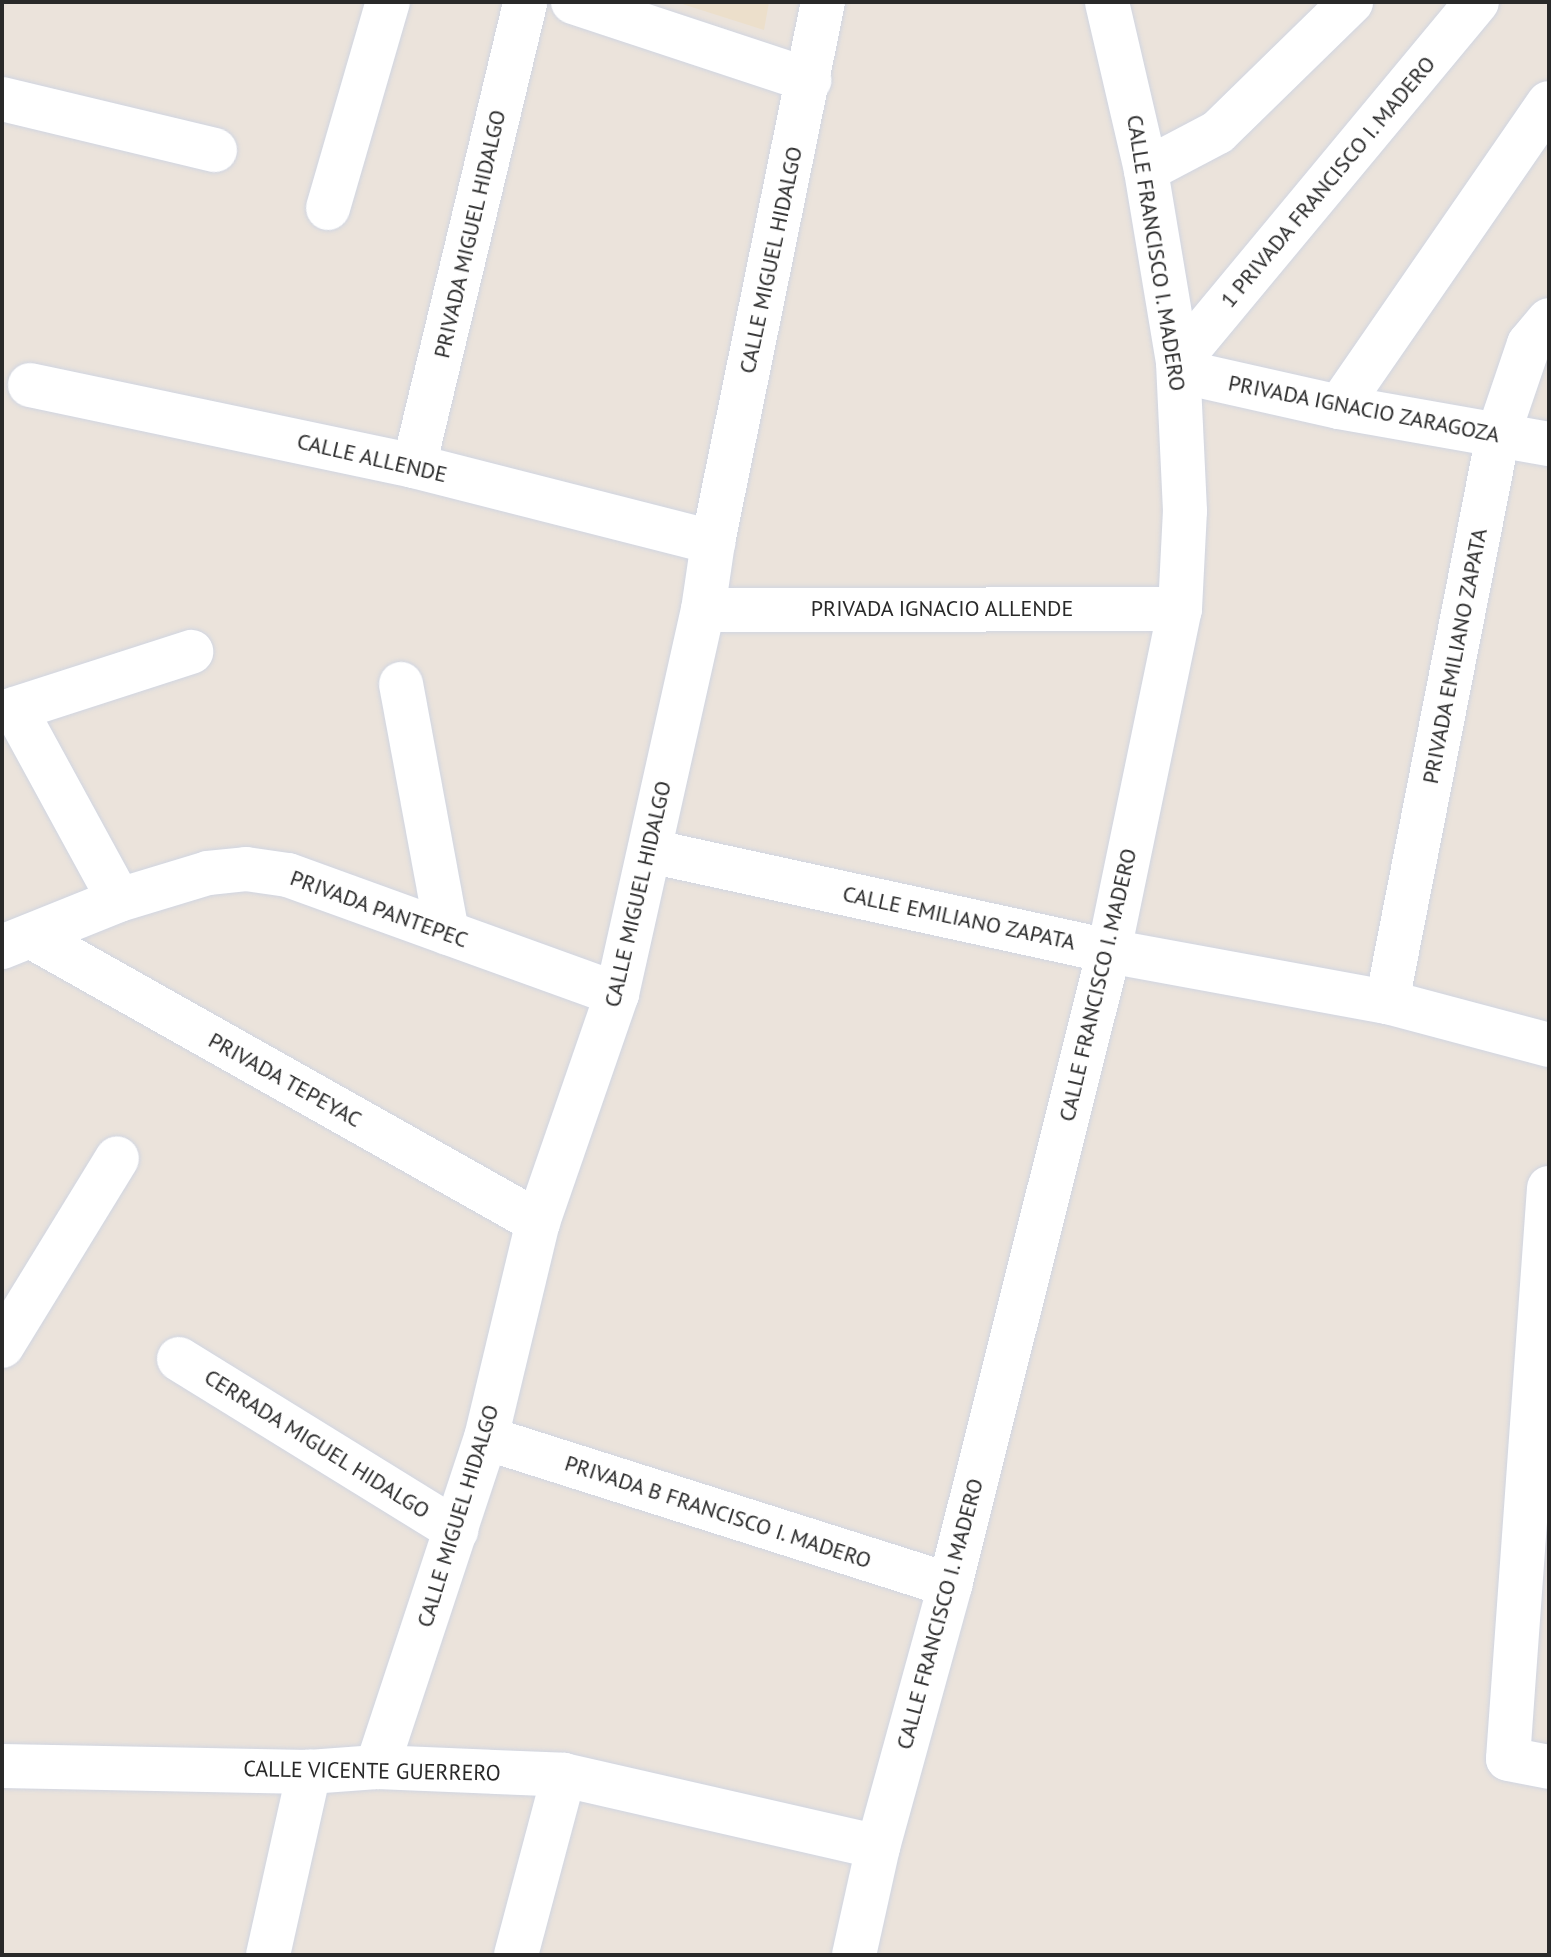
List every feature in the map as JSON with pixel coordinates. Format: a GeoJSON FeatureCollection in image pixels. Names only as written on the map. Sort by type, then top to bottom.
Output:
{"type":"FeatureCollection","features":[{"type":"Feature","properties":{"kind":"street"},"geometry":{"type":"LineString","coordinates":[[328,208],[388,2]]}},
{"type":"Feature","properties":{"kind":"street","name":"PRIVADA MIGUEL HIDALGO"},"geometry":{"type":"LineString","coordinates":[[414,466],[525,2]]}},
{"type":"Feature","properties":{"kind":"street"},"geometry":{"type":"LineString","coordinates":[[573,2],[809,80]]}},
{"type":"Feature","properties":{"kind":"street","name":"CALLE MIGUEL HIDALGO"},"geometry":{"type":"LineString","coordinates":[[377,1767],[486,1438],[538,1222],[617,994],[703,610],[713,542],[823,2]]}},
{"type":"Feature","properties":{"kind":"street","name":"CALLE FRANCISCO I. MADERO"},"geometry":{"type":"LineString","coordinates":[[854,1955],[878,1847],[950,1585],[1109,951],[1180,609],[1185,511],[1179,367],[1146,170],[1107,2]]}},
{"type":"Feature","properties":{"kind":"street"},"geometry":{"type":"LineString","coordinates":[[1146,170],[1218,132],[1351,2]]}},
{"type":"Feature","properties":{"kind":"street","name":"1 PRIVADA FRANCISCO I. MADERO"},"geometry":{"type":"LineString","coordinates":[[1179,367],[1477,2]]}},
{"type":"Feature","properties":{"kind":"street"},"geometry":{"type":"LineString","coordinates":[[2,99],[215,150]]}},
{"type":"Feature","properties":{"kind":"street"},"geometry":{"type":"LineString","coordinates":[[1339,407],[1549,103]]}},
{"type":"Feature","properties":{"kind":"street","name":"PRIVADA EMILIANO ZAPATA"},"geometry":{"type":"LineString","coordinates":[[1387,1002],[1498,435],[1529,344],[1549,320]]}},
{"type":"Feature","properties":{"kind":"street","name":"PRIVADA IGNACIO ZARAGOZA"},"geometry":{"type":"LineString","coordinates":[[1179,367],[1339,407],[1549,444]]}},
{"type":"Feature","properties":{"kind":"street","name":"CALLE ALLENDE"},"geometry":{"type":"LineString","coordinates":[[30,385],[414,466],[713,542]]}},
{"type":"Feature","properties":{"kind":"street","name":"PRIVADA IGNACIO ALLENDE"},"geometry":{"type":"LineString","coordinates":[[703,610],[1180,609]]}},
{"type":"Feature","properties":{"kind":"street"},"geometry":{"type":"LineString","coordinates":[[119,900],[8,711],[191,652]]}},
{"type":"Feature","properties":{"kind":"street"},"geometry":{"type":"LineString","coordinates":[[401,684],[447,933]]}},
{"type":"Feature","properties":{"kind":"street","name":"CALLE EMILIANO ZAPATA"},"geometry":{"type":"LineString","coordinates":[[650,851],[1109,951],[1387,1002],[1549,1045]]}},
{"type":"Feature","properties":{"kind":"street","name":"PRIVADA PANTEPEC"},"geometry":{"type":"LineString","coordinates":[[17,942],[119,900],[208,873],[246,869],[288,875],[617,994]]}},
{"type":"Feature","properties":{"kind":"street","name":"PRIVADA TEPEYAC"},"geometry":{"type":"LineString","coordinates":[[17,942],[538,1222]]}},
{"type":"Feature","properties":{"kind":"street"},"geometry":{"type":"LineString","coordinates":[[2,1346],[117,1158]]}},
{"type":"Feature","properties":{"kind":"street"},"geometry":{"type":"LineString","coordinates":[[1549,1188],[1508,1759],[1549,1767]]}},
{"type":"Feature","properties":{"kind":"street","name":"CERRADA MIGUEL HIDALGO"},"geometry":{"type":"LineString","coordinates":[[179,1359],[456,1530]]}},
{"type":"Feature","properties":{"kind":"street","name":"PRIVADA B FRANCISCO I. MADERO"},"geometry":{"type":"LineString","coordinates":[[486,1438],[950,1585]]}},
{"type":"Feature","properties":{"kind":"street","name":"CALLE VICENTE GUERRERO"},"geometry":{"type":"LineString","coordinates":[[2,1766],[309,1772],[377,1767],[564,1775],[878,1847]]}},
{"type":"Feature","properties":{"kind":"street"},"geometry":{"type":"LineString","coordinates":[[268,1955],[309,1772]]}},
{"type":"Feature","properties":{"kind":"street"},"geometry":{"type":"LineString","coordinates":[[516,1955],[564,1775]]}},
{"type":"Feature","properties":{"kind":"shaded area"},"geometry":{"type":"Polygon","coordinates":[[[676,2],[769,2],[764,30],[676,2]]]}}]}
